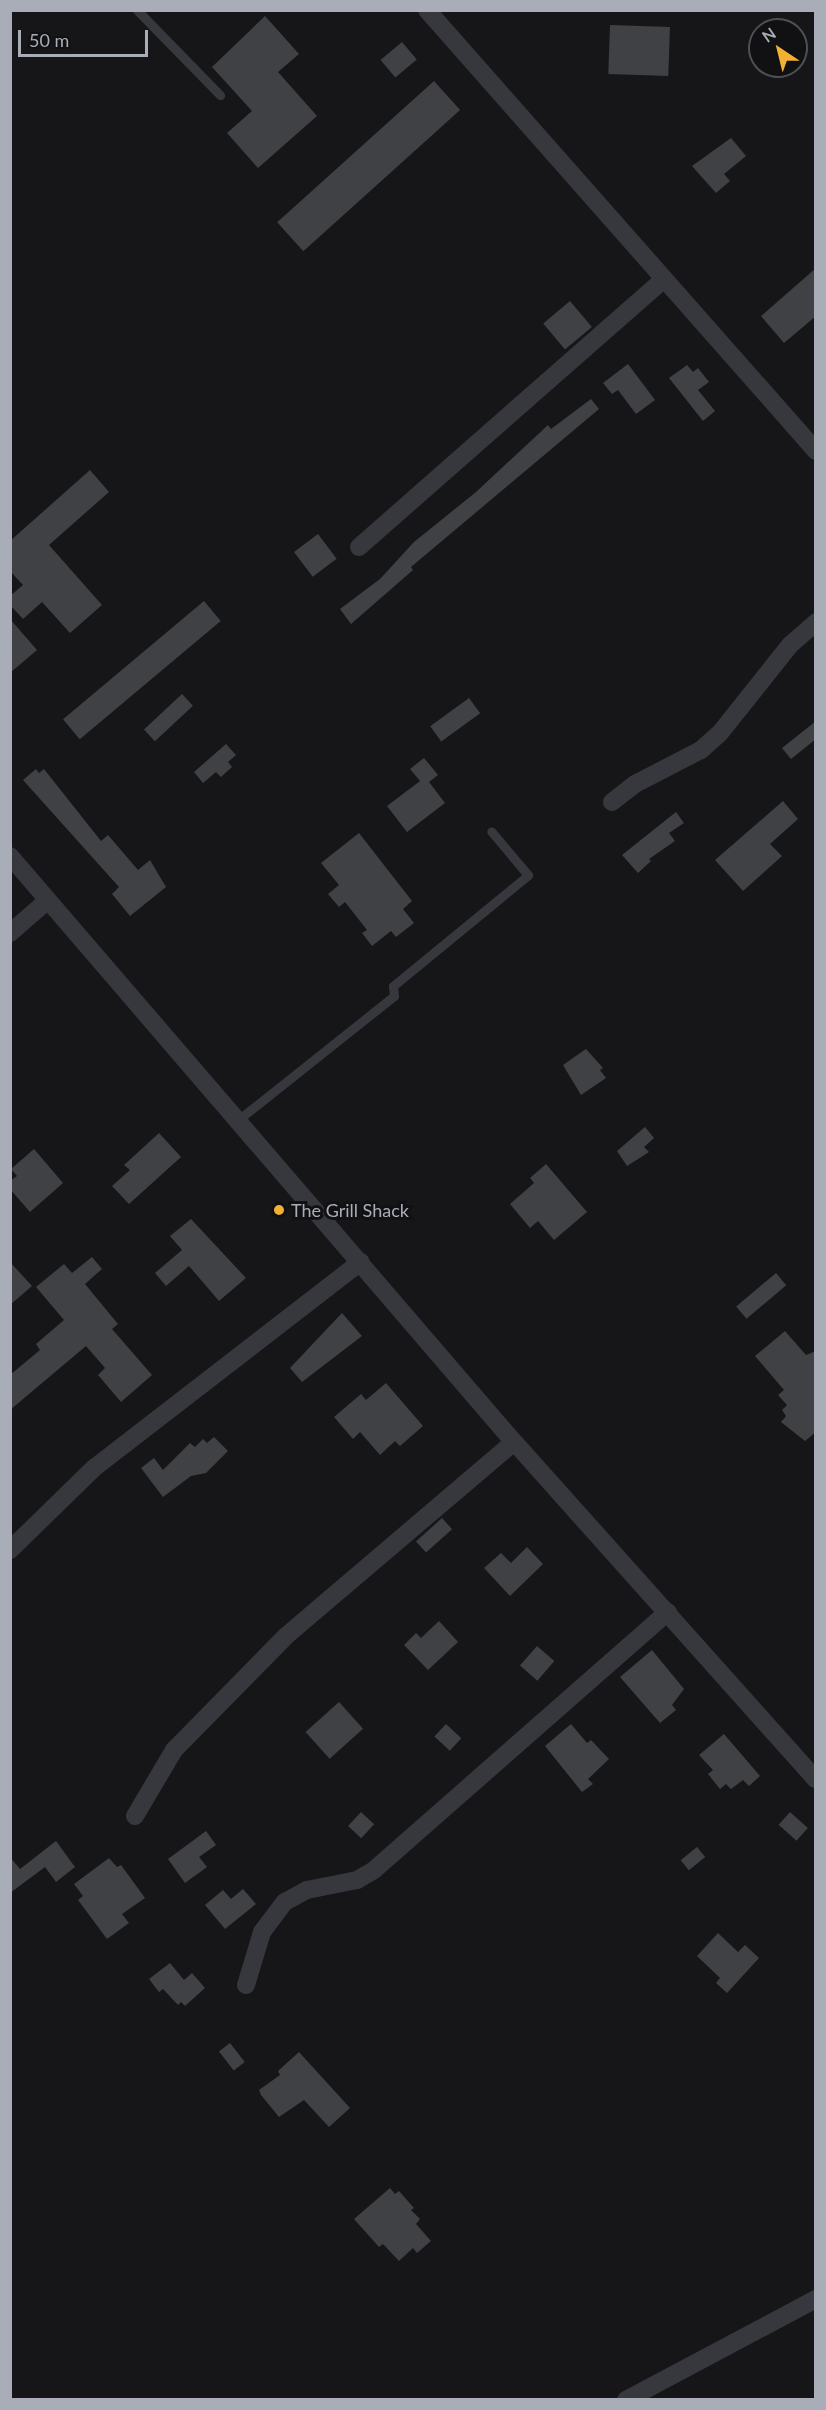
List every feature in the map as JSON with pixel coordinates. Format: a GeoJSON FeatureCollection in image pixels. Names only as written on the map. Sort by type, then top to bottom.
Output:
{"type":"FeatureCollection","features":[{"type":"Feature","properties":{"kind":"street"},"geometry":{"type":"LineString","coordinates":[[427,10],[816,451]]}},
{"type":"Feature","properties":{"kind":"street"},"geometry":{"type":"LineString","coordinates":[[359,547],[663,280]]}},
{"type":"Feature","properties":{"kind":"street"},"geometry":{"type":"LineString","coordinates":[[612,802],[635,784],[701,750],[720,733],[790,645],[816,622]]}},
{"type":"Feature","properties":{"kind":"street"},"geometry":{"type":"LineString","coordinates":[[10,856],[362,1262],[514,1442],[816,1779]]}},
{"type":"Feature","properties":{"kind":"street"},"geometry":{"type":"LineString","coordinates":[[10,933],[48,900]]}},
{"type":"Feature","properties":{"kind":"street"},"geometry":{"type":"LineString","coordinates":[[10,1550],[94,1468],[362,1262]]}},
{"type":"Feature","properties":{"kind":"street"},"geometry":{"type":"LineString","coordinates":[[135,1816],[174,1750],[286,1636],[514,1442]]}},
{"type":"Feature","properties":{"kind":"street"},"geometry":{"type":"LineString","coordinates":[[246,1985],[262,1932],[285,1902],[307,1890],[357,1880],[374,1870],[668,1612]]}},
{"type":"Feature","properties":{"kind":"street"},"geometry":{"type":"LineString","coordinates":[[626,2400],[816,2300]]}},
{"type":"Feature","properties":{"kind":"lane"},"geometry":{"type":"LineString","coordinates":[[137,10],[219,94]]}},
{"type":"Feature","properties":{"kind":"lane"},"geometry":{"type":"LineString","coordinates":[[238,1120],[394,996],[393,986],[528,875],[491,831]]}},
{"type":"Feature","properties":{"kind":"building"},"geometry":{"type":"Polygon","coordinates":[[[265,16],[299,54],[278,72],[317,116],[258,168],[227,133],[252,111],[212,67],[265,16]]]}},
{"type":"Feature","properties":{"kind":"building"},"geometry":{"type":"Polygon","coordinates":[[[610,25],[670,27],[668,76],[608,74],[610,25]]]}},
{"type":"Feature","properties":{"kind":"building"},"geometry":{"type":"Polygon","coordinates":[[[402,42],[417,60],[395,78],[381,60],[402,42]]]}},
{"type":"Feature","properties":{"kind":"building"},"geometry":{"type":"Polygon","coordinates":[[[434,81],[460,110],[303,251],[277,222],[434,81]]]}},
{"type":"Feature","properties":{"kind":"building"},"geometry":{"type":"Polygon","coordinates":[[[731,138],[746,156],[724,174],[730,181],[716,193],[692,166],[731,138]]]}},
{"type":"Feature","properties":{"kind":"building"},"geometry":{"type":"Polygon","coordinates":[[[816,268],[816,316],[784,343],[761,316],[816,268]]]}},
{"type":"Feature","properties":{"kind":"building"},"geometry":{"type":"Polygon","coordinates":[[[570,301],[592,327],[565,350],[543,323],[570,301]]]}},
{"type":"Feature","properties":{"kind":"building"},"geometry":{"type":"Polygon","coordinates":[[[628,364],[655,400],[636,414],[618,390],[612,394],[603,383],[628,364]]]}},
{"type":"Feature","properties":{"kind":"building"},"geometry":{"type":"Polygon","coordinates":[[[687,365],[693,372],[698,368],[709,382],[698,390],[715,411],[703,421],[669,378],[687,365]]]}},
{"type":"Feature","properties":{"kind":"building"},"geometry":{"type":"Polygon","coordinates":[[[591,399],[599,409],[411,567],[413,570],[351,624],[340,609],[380,579],[414,542],[476,492],[548,425],[551,429],[591,399]]]}},
{"type":"Feature","properties":{"kind":"building"},"geometry":{"type":"Polygon","coordinates":[[[90,470],[109,492],[49,545],[102,605],[70,633],[42,602],[23,619],[10,605],[10,596],[23,585],[10,571],[10,541],[90,470]]]}},
{"type":"Feature","properties":{"kind":"building"},"geometry":{"type":"Polygon","coordinates":[[[318,534],[337,559],[313,577],[294,552],[318,534]]]}},
{"type":"Feature","properties":{"kind":"building"},"geometry":{"type":"Polygon","coordinates":[[[204,601],[221,621],[80,739],[63,719],[204,601]]]}},
{"type":"Feature","properties":{"kind":"building"},"geometry":{"type":"Polygon","coordinates":[[[10,619],[37,650],[10,673],[10,619]]]}},
{"type":"Feature","properties":{"kind":"building"},"geometry":{"type":"Polygon","coordinates":[[[182,694],[193,706],[155,741],[144,729],[182,694]]]}},
{"type":"Feature","properties":{"kind":"building"},"geometry":{"type":"Polygon","coordinates":[[[469,698],[480,713],[441,742],[430,726],[469,698]]]}},
{"type":"Feature","properties":{"kind":"building"},"geometry":{"type":"Polygon","coordinates":[[[816,721],[816,739],[791,759],[782,748],[816,721]]]}},
{"type":"Feature","properties":{"kind":"building"},"geometry":{"type":"Polygon","coordinates":[[[226,744],[236,755],[228,762],[232,767],[221,777],[216,772],[203,783],[194,772],[226,744]]]}},
{"type":"Feature","properties":{"kind":"building"},"geometry":{"type":"Polygon","coordinates":[[[424,758],[438,775],[429,782],[445,803],[407,832],[387,806],[420,781],[410,769],[424,758]]]}},
{"type":"Feature","properties":{"kind":"building"},"geometry":{"type":"Polygon","coordinates":[[[36,769],[39,773],[44,769],[101,841],[108,835],[138,870],[150,860],[166,887],[130,916],[112,894],[119,887],[23,780],[36,769]]]}},
{"type":"Feature","properties":{"kind":"building"},"geometry":{"type":"Polygon","coordinates":[[[783,801],[798,819],[770,844],[782,856],[743,891],[715,860],[783,801]]]}},
{"type":"Feature","properties":{"kind":"building"},"geometry":{"type":"Polygon","coordinates":[[[676,812],[684,823],[669,833],[675,841],[649,859],[651,861],[638,873],[622,855],[676,812]]]}},
{"type":"Feature","properties":{"kind":"building"},"geometry":{"type":"Polygon","coordinates":[[[359,833],[412,901],[403,909],[414,923],[396,937],[391,931],[372,946],[362,933],[367,930],[345,902],[339,907],[328,894],[339,885],[321,863],[359,833]]]}},
{"type":"Feature","properties":{"kind":"building"},"geometry":{"type":"Polygon","coordinates":[[[586,1049],[603,1068],[600,1070],[606,1078],[581,1095],[563,1065],[586,1049]]]}},
{"type":"Feature","properties":{"kind":"building"},"geometry":{"type":"Polygon","coordinates":[[[645,1127],[654,1138],[644,1147],[649,1152],[627,1166],[617,1151],[645,1127]]]}},
{"type":"Feature","properties":{"kind":"building"},"geometry":{"type":"Polygon","coordinates":[[[159,1133],[181,1157],[129,1204],[112,1186],[130,1170],[124,1165],[159,1133]]]}},
{"type":"Feature","properties":{"kind":"building"},"geometry":{"type":"Polygon","coordinates":[[[34,1149],[63,1183],[30,1212],[10,1189],[10,1181],[17,1176],[11,1169],[34,1149]]]}},
{"type":"Feature","properties":{"kind":"building"},"geometry":{"type":"Polygon","coordinates":[[[546,1164],[587,1212],[554,1240],[538,1221],[530,1228],[510,1204],[534,1183],[530,1178],[546,1164]]]}},
{"type":"Feature","properties":{"kind":"building"},"geometry":{"type":"Polygon","coordinates":[[[191,1219],[246,1278],[219,1301],[189,1266],[166,1286],[155,1273],[182,1250],[170,1236],[191,1219]]]}},
{"type":"Feature","properties":{"kind":"building"},"geometry":{"type":"Polygon","coordinates":[[[92,1257],[102,1269],[85,1284],[118,1324],[112,1329],[152,1375],[121,1402],[98,1375],[105,1368],[86,1346],[10,1410],[10,1375],[40,1350],[36,1344],[64,1320],[36,1287],[64,1264],[72,1273],[92,1257]]]}},
{"type":"Feature","properties":{"kind":"building"},"geometry":{"type":"Polygon","coordinates":[[[10,1262],[32,1286],[10,1305],[10,1262]]]}},
{"type":"Feature","properties":{"kind":"building"},"geometry":{"type":"Polygon","coordinates":[[[776,1273],[786,1285],[746,1319],[736,1306],[776,1273]]]}},
{"type":"Feature","properties":{"kind":"building"},"geometry":{"type":"Polygon","coordinates":[[[342,1313],[362,1336],[302,1382],[290,1368],[342,1313]]]}},
{"type":"Feature","properties":{"kind":"building"},"geometry":{"type":"Polygon","coordinates":[[[785,1331],[806,1355],[816,1351],[816,1432],[805,1441],[781,1422],[786,1416],[782,1410],[787,1405],[778,1395],[784,1390],[755,1356],[785,1331]]]}},
{"type":"Feature","properties":{"kind":"building"},"geometry":{"type":"Polygon","coordinates":[[[386,1383],[423,1426],[400,1446],[395,1441],[380,1455],[360,1432],[353,1439],[334,1417],[361,1394],[366,1400],[386,1383]]]}},
{"type":"Feature","properties":{"kind":"building"},"geometry":{"type":"Polygon","coordinates":[[[214,1437],[228,1451],[206,1473],[191,1476],[163,1497],[141,1468],[154,1458],[163,1470],[190,1443],[195,1447],[203,1439],[207,1443],[214,1437]]]}},
{"type":"Feature","properties":{"kind":"building"},"geometry":{"type":"Polygon","coordinates":[[[442,1518],[452,1529],[426,1553],[416,1541],[442,1518]]]}},
{"type":"Feature","properties":{"kind":"building"},"geometry":{"type":"Polygon","coordinates":[[[527,1547],[543,1564],[510,1596],[484,1568],[501,1553],[511,1563],[527,1547]]]}},
{"type":"Feature","properties":{"kind":"building"},"geometry":{"type":"Polygon","coordinates":[[[439,1621],[458,1642],[428,1670],[404,1645],[416,1633],[421,1638],[439,1621]]]}},
{"type":"Feature","properties":{"kind":"building"},"geometry":{"type":"Polygon","coordinates":[[[537,1646],[554,1661],[537,1681],[520,1666],[537,1646]]]}},
{"type":"Feature","properties":{"kind":"building"},"geometry":{"type":"Polygon","coordinates":[[[652,1650],[684,1689],[672,1705],[676,1710],[660,1723],[620,1677],[652,1650]]]}},
{"type":"Feature","properties":{"kind":"building"},"geometry":{"type":"Polygon","coordinates":[[[339,1702],[363,1729],[330,1759],[306,1732],[339,1702]]]}},
{"type":"Feature","properties":{"kind":"building"},"geometry":{"type":"Polygon","coordinates":[[[446,1724],[461,1738],[450,1751],[434,1736],[446,1724]]]}},
{"type":"Feature","properties":{"kind":"building"},"geometry":{"type":"Polygon","coordinates":[[[571,1724],[587,1743],[591,1740],[609,1759],[588,1779],[593,1784],[582,1792],[545,1746],[571,1724]]]}},
{"type":"Feature","properties":{"kind":"building"},"geometry":{"type":"Polygon","coordinates":[[[724,1734],[760,1776],[749,1786],[743,1780],[731,1789],[726,1784],[720,1789],[708,1774],[713,1770],[699,1755],[724,1734]]]}},
{"type":"Feature","properties":{"kind":"building"},"geometry":{"type":"Polygon","coordinates":[[[361,1812],[374,1824],[361,1838],[348,1826],[361,1812]]]}},
{"type":"Feature","properties":{"kind":"building"},"geometry":{"type":"Polygon","coordinates":[[[790,1812],[808,1828],[796,1841],[779,1825],[790,1812]]]}},
{"type":"Feature","properties":{"kind":"building"},"geometry":{"type":"Polygon","coordinates":[[[206,1831],[216,1845],[199,1857],[207,1867],[185,1883],[168,1859],[206,1831]]]}},
{"type":"Feature","properties":{"kind":"building"},"geometry":{"type":"Polygon","coordinates":[[[56,1841],[75,1867],[56,1882],[45,1867],[10,1893],[10,1857],[20,1869],[56,1841]]]}},
{"type":"Feature","properties":{"kind":"building"},"geometry":{"type":"Polygon","coordinates":[[[697,1847],[705,1857],[689,1870],[681,1860],[697,1847]]]}},
{"type":"Feature","properties":{"kind":"building"},"geometry":{"type":"Polygon","coordinates":[[[109,1858],[117,1867],[121,1865],[145,1898],[122,1914],[129,1923],[107,1939],[78,1900],[83,1896],[74,1884],[109,1858]]]}},
{"type":"Feature","properties":{"kind":"building"},"geometry":{"type":"Polygon","coordinates":[[[243,1889],[256,1904],[225,1929],[205,1905],[223,1890],[231,1899],[243,1889]]]}},
{"type":"Feature","properties":{"kind":"building"},"geometry":{"type":"Polygon","coordinates":[[[718,1933],[738,1952],[745,1945],[759,1958],[727,1993],[716,1983],[720,1978],[697,1956],[718,1933]]]}},
{"type":"Feature","properties":{"kind":"building"},"geometry":{"type":"Polygon","coordinates":[[[170,1963],[184,1980],[192,1973],[205,1988],[185,2006],[181,2002],[178,2005],[163,1989],[159,1992],[149,1979],[170,1963]]]}},
{"type":"Feature","properties":{"kind":"building"},"geometry":{"type":"Polygon","coordinates":[[[230,2043],[245,2062],[234,2071],[219,2052],[230,2043]]]}},
{"type":"Feature","properties":{"kind":"building"},"geometry":{"type":"Polygon","coordinates":[[[299,2052],[350,2108],[329,2127],[304,2100],[279,2117],[259,2090],[280,2075],[278,2071],[299,2052]]]}},
{"type":"Feature","properties":{"kind":"building"},"geometry":{"type":"Polygon","coordinates":[[[390,2188],[395,2194],[399,2191],[414,2208],[411,2210],[420,2219],[416,2224],[431,2241],[417,2253],[413,2248],[399,2261],[383,2244],[379,2247],[354,2219],[390,2188]]]}},
{"type":"Feature","properties":{"kind":"place","name":"The Grill Shack"},"geometry":{"type":"Point","coordinates":[279,1210]}}]}
